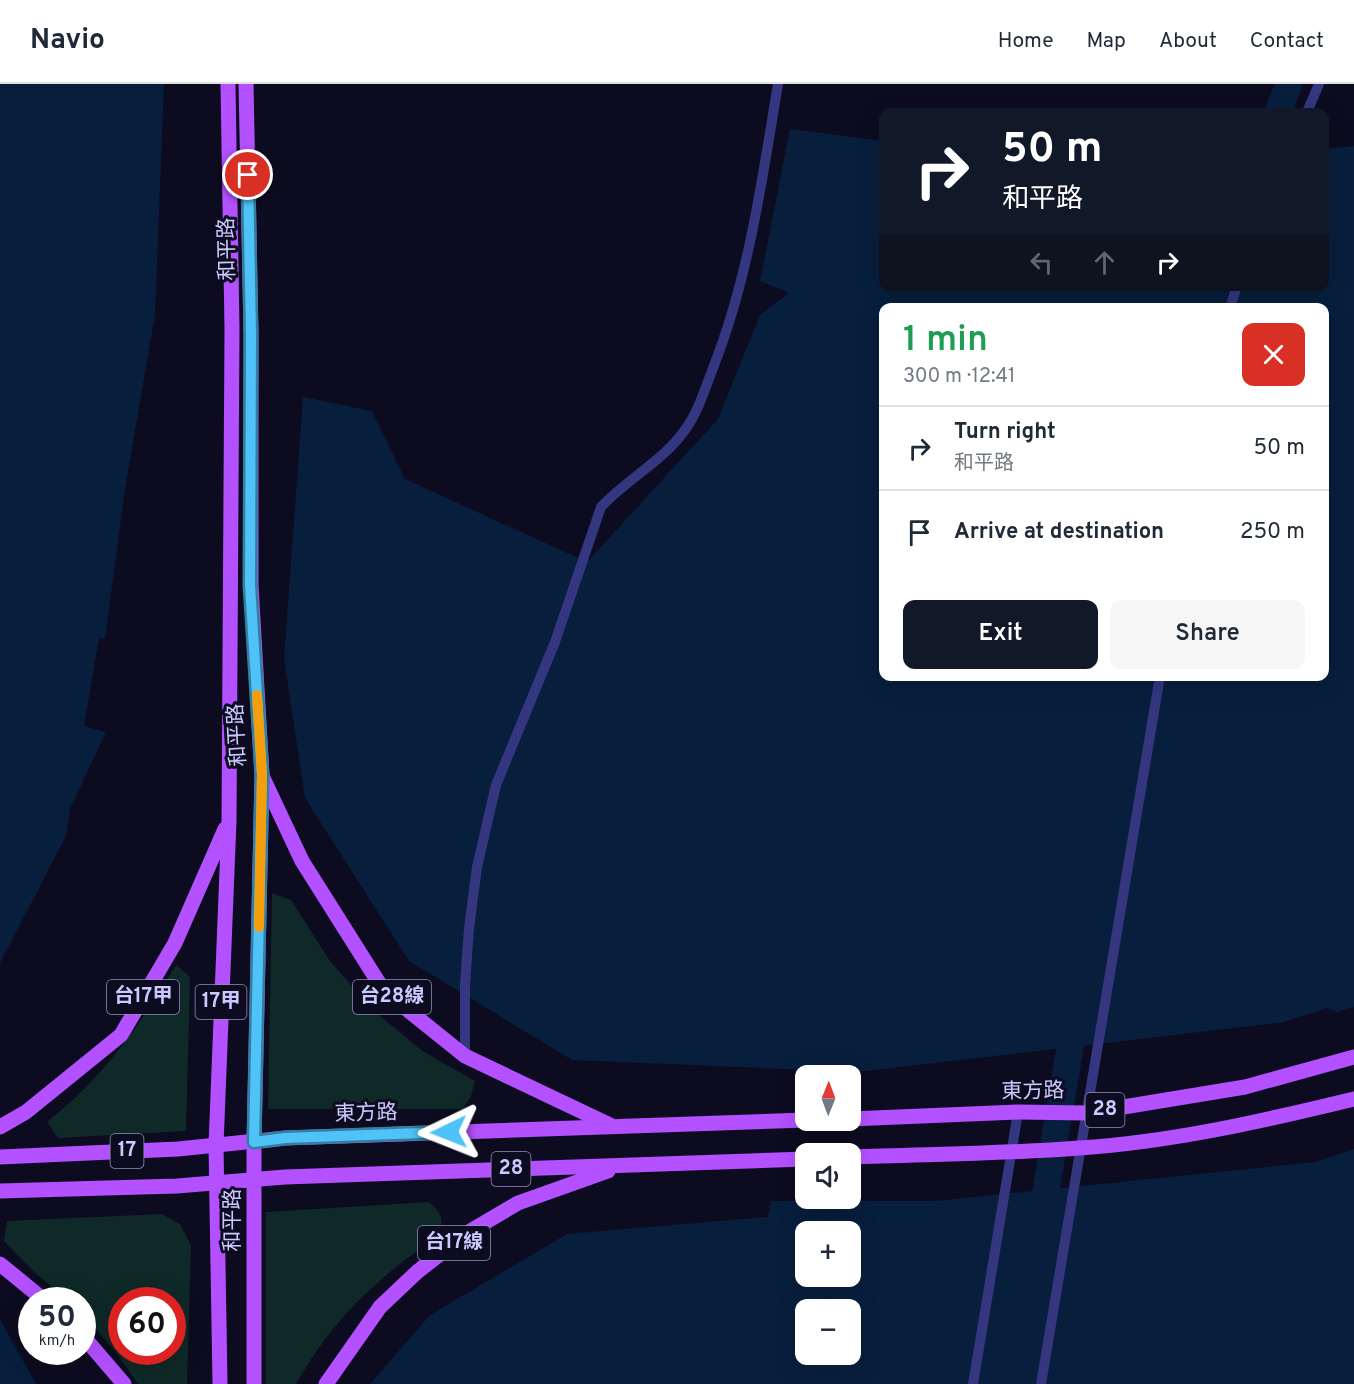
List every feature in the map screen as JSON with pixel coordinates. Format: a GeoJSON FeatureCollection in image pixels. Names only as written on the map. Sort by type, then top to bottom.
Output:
{"type":"FeatureCollection","features":[{"type":"Feature","properties":{"kind":"main road","name":"和平路"},"geometry":{"type":"LineString","coordinates":[[220,1384],[216,1145],[229,821],[232,329],[228,84]]}},
{"type":"Feature","properties":{"kind":"main road","name":"和平路"},"geometry":{"type":"LineString","coordinates":[[246,84],[251,334],[250,585],[262,775],[254,1142],[254,1384]]}},
{"type":"Feature","properties":{"kind":"main road","name":"台28線"},"geometry":{"type":"LineString","coordinates":[[262,775],[302,861],[384,991],[465,1056],[614,1127]]}},
{"type":"Feature","properties":{"kind":"main road","name":"台17甲"},"geometry":{"type":"LineString","coordinates":[[0,1127],[26,1113],[121,1035],[175,943],[229,821]]}},
{"type":"Feature","properties":{"kind":"main road","name":"東方路"},"geometry":{"type":"LineString","coordinates":[[861,1119],[1018,1112],[1087,1113],[1245,1087],[1354,1057]]}},
{"type":"Feature","properties":{"kind":"main road","name":"28"},"geometry":{"type":"LineString","coordinates":[[861,1157],[1079,1148],[1149,1141],[1247,1124],[1354,1099]]}},
{"type":"Feature","properties":{"kind":"main road","name":"東方路"},"geometry":{"type":"LineString","coordinates":[[0,1157],[178,1149],[285,1138],[795,1120]]}},
{"type":"Feature","properties":{"kind":"main road","name":"28"},"geometry":{"type":"LineString","coordinates":[[217,1184],[285,1177],[795,1159]]}},
{"type":"Feature","properties":{"kind":"main road","name":"台17線"},"geometry":{"type":"LineString","coordinates":[[327,1384],[380,1308],[417,1272],[467,1233],[518,1203],[572,1182],[628,1165]]}},
{"type":"Feature","properties":{"kind":"main road","name":"17"},"geometry":{"type":"LineString","coordinates":[[0,1191],[217,1184]]}},
{"type":"Feature","properties":{"kind":"main road"},"geometry":{"type":"LineString","coordinates":[[0,1264],[28,1287]]}},
{"type":"Feature","properties":{"kind":"main road"},"geometry":{"type":"LineString","coordinates":[[96,1350],[115,1370],[124,1384]]}},
{"type":"Feature","properties":{"kind":"lane"},"geometry":{"type":"LineString","coordinates":[[465,1056],[465,985],[469,928],[477,867],[496,785],[555,642],[602,507],[615,492],[669,450],[686,428],[701,399],[727,333],[754,232],[778,84]]}},
{"type":"Feature","properties":{"kind":"lane"},"geometry":{"type":"LineString","coordinates":[[1309,108],[1319,84]]}},
{"type":"Feature","properties":{"kind":"lane"},"geometry":{"type":"LineString","coordinates":[[1041,1384],[1159,681]]}},
{"type":"Feature","properties":{"kind":"lane"},"geometry":{"type":"LineString","coordinates":[[974,1384],[1018,1112]]}},
{"type":"Feature","properties":{"kind":"green space"},"geometry":{"type":"Polygon","coordinates":[[[272,893],[291,900],[330,961],[374,1011],[424,1052],[475,1081],[471,1096],[463,1109],[268,1109],[272,893]]]}},
{"type":"Feature","properties":{"kind":"green space"},"geometry":{"type":"Polygon","coordinates":[[[176,965],[190,977],[186,1131],[58,1138],[47,1122],[85,1088],[119,1050],[176,965]]]}},
{"type":"Feature","properties":{"kind":"green space"},"geometry":{"type":"Polygon","coordinates":[[[429,1202],[442,1221],[435,1236],[372,1288],[344,1316],[319,1347],[296,1384],[266,1384],[266,1212],[429,1202]]]}},
{"type":"Feature","properties":{"kind":"green space"},"geometry":{"type":"Polygon","coordinates":[[[162,1214],[180,1224],[191,1245],[187,1384],[138,1384],[125,1365],[186,1365],[186,1287],[108,1287],[108,1343],[96,1330],[96,1287],[52,1287],[4,1241],[7,1221],[162,1214]]]}},
{"type":"Feature","properties":{"kind":"water"},"geometry":{"type":"Polygon","coordinates":[[[0,84],[164,84],[155,315],[125,489],[105,639],[99,638],[84,726],[106,732],[70,809],[66,836],[0,963],[0,84]]]}},
{"type":"Feature","properties":{"kind":"water"},"geometry":{"type":"Polygon","coordinates":[[[790,129],[879,140],[879,291],[1329,291],[1329,149],[1354,146],[1354,1007],[1337,1012],[1328,1008],[1284,1022],[861,1072],[861,1065],[795,1065],[795,1069],[572,1060],[409,961],[305,798],[284,659],[303,397],[372,411],[405,479],[587,562],[718,419],[760,315],[789,293],[760,281],[790,129]]]}},
{"type":"Feature","properties":{"kind":"water"},"geometry":{"type":"Polygon","coordinates":[[[1354,1149],[1354,1384],[370,1384],[430,1315],[567,1234],[768,1217],[771,1201],[795,1201],[795,1209],[861,1209],[861,1201],[935,1201],[1315,1162],[1354,1149]]]}},
{"type":"Feature","properties":{"kind":"water"},"geometry":{"type":"Polygon","coordinates":[[[0,1319],[18,1352],[18,1365],[25,1365],[36,1384],[0,1384],[0,1319]]]}},
{"type":"Feature","properties":{"kind":"waterway"},"geometry":{"type":"LineString","coordinates":[[1280,108],[1289,84]]}},
{"type":"Feature","properties":{"kind":"waterway"},"geometry":{"type":"LineString","coordinates":[[1040,1226],[1076,1012]]}},
{"type":"Feature","properties":{"kind":"slow traffic"},"geometry":{"type":"LineString","coordinates":[[257,695],[262,775],[259,927]]}},
{"type":"Feature","properties":{"kind":"route"},"geometry":{"type":"LineString","coordinates":[[248,175],[251,334],[250,585],[262,775],[254,1142],[285,1138],[449,1132]]}}]}
